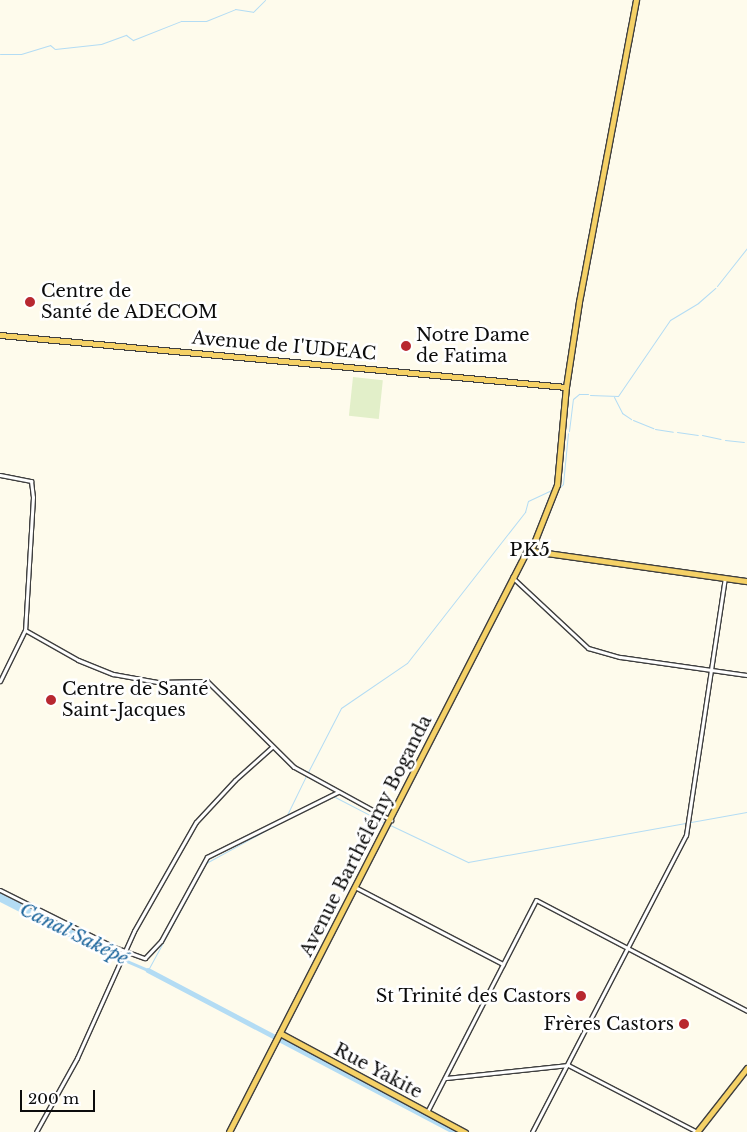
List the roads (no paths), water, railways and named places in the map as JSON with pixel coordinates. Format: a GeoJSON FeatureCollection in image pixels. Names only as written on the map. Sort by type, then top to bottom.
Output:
{"type":"FeatureCollection","features":[{"type":"Feature","properties":{"kind":"main road","name":"Avenue Barthélémy Boganda"},"geometry":{"type":"LineString","coordinates":[[229,1132],[389,823],[512,578],[531,551],[557,485],[566,387],[583,277],[636,0]]}},
{"type":"Feature","properties":{"kind":"main road","name":"Avenue de I'UDEAC"},"geometry":{"type":"LineString","coordinates":[[0,335],[566,387]]}},
{"type":"Feature","properties":{"kind":"main road"},"geometry":{"type":"LineString","coordinates":[[531,551],[747,581]]}},
{"type":"Feature","properties":{"kind":"main road","name":"Rue Yakite"},"geometry":{"type":"LineString","coordinates":[[279,1034],[464,1132]]}},
{"type":"Feature","properties":{"kind":"main road"},"geometry":{"type":"LineString","coordinates":[[697,1132],[747,1068]]}},
{"type":"Feature","properties":{"kind":"street"},"geometry":{"type":"LineString","coordinates":[[0,475],[28,480],[33,484],[25,630],[0,681]]}},
{"type":"Feature","properties":{"kind":"street"},"geometry":{"type":"LineString","coordinates":[[512,578],[588,648],[620,657],[747,675]]}},
{"type":"Feature","properties":{"kind":"street"},"geometry":{"type":"LineString","coordinates":[[532,1132],[628,950],[690,825],[725,578]]}},
{"type":"Feature","properties":{"kind":"street"},"geometry":{"type":"LineString","coordinates":[[25,630],[78,660],[113,674],[157,682],[207,681],[272,747],[305,773],[389,823]]}},
{"type":"Feature","properties":{"kind":"street"},"geometry":{"type":"LineString","coordinates":[[36,1132],[77,1058],[124,952],[196,822],[235,780],[272,747]]}},
{"type":"Feature","properties":{"kind":"street"},"geometry":{"type":"LineString","coordinates":[[0,890],[137,958],[152,954],[207,857],[282,817],[338,792]]}},
{"type":"Feature","properties":{"kind":"street"},"geometry":{"type":"LineString","coordinates":[[355,887],[503,964]]}},
{"type":"Feature","properties":{"kind":"street"},"geometry":{"type":"LineString","coordinates":[[426,1112],[536,900],[747,1011]]}},
{"type":"Feature","properties":{"kind":"street"},"geometry":{"type":"LineString","coordinates":[[445,1078],[568,1064],[697,1132]]}},
{"type":"Feature","properties":{"kind":"water"},"geometry":{"type":"Polygon","coordinates":[[[0,893],[121,955],[118,962],[0,902],[0,893]]]}},
{"type":"Feature","properties":{"kind":"waterway"},"geometry":{"type":"LineString","coordinates":[[0,54],[21,54],[50,45],[55,49],[101,44],[126,35],[133,40],[181,21],[206,21],[235,9],[253,12],[265,0]]}},
{"type":"Feature","properties":{"kind":"waterway"},"geometry":{"type":"LineString","coordinates":[[717,286],[747,248]]}},
{"type":"Feature","properties":{"kind":"waterway"},"geometry":{"type":"LineString","coordinates":[[590,395],[618,396],[670,320],[698,303],[715,288]]}},
{"type":"Feature","properties":{"kind":"waterway"},"geometry":{"type":"LineString","coordinates":[[569,431],[573,399],[579,394],[588,394]]}},
{"type":"Feature","properties":{"kind":"waterway"},"geometry":{"type":"LineString","coordinates":[[614,397],[622,413],[631,419]]}},
{"type":"Feature","properties":{"kind":"waterway"},"geometry":{"type":"LineString","coordinates":[[633,420],[653,428]]}},
{"type":"Feature","properties":{"kind":"waterway"},"geometry":{"type":"LineString","coordinates":[[655,429],[673,432]]}},
{"type":"Feature","properties":{"kind":"waterway"},"geometry":{"type":"LineString","coordinates":[[677,432],[698,435]]}},
{"type":"Feature","properties":{"kind":"waterway"},"geometry":{"type":"LineString","coordinates":[[558,489],[563,484],[568,433]]}},
{"type":"Feature","properties":{"kind":"waterway"},"geometry":{"type":"LineString","coordinates":[[702,435],[721,439]]}},
{"type":"Feature","properties":{"kind":"waterway"},"geometry":{"type":"LineString","coordinates":[[725,440],[744,442]]}},
{"type":"Feature","properties":{"kind":"waterway"},"geometry":{"type":"LineString","coordinates":[[308,772],[341,708],[407,663],[525,512],[528,501],[552,490]]}},
{"type":"Feature","properties":{"kind":"waterway"},"geometry":{"type":"LineString","coordinates":[[286,817],[306,776]]}},
{"type":"Feature","properties":{"kind":"waterway"},"geometry":{"type":"LineString","coordinates":[[333,796],[385,823]]}},
{"type":"Feature","properties":{"kind":"waterway"},"geometry":{"type":"LineString","coordinates":[[388,824],[468,862],[747,812]]}},
{"type":"Feature","properties":{"kind":"waterway"},"geometry":{"type":"LineString","coordinates":[[148,970],[206,863],[274,826]]}},
{"type":"Feature","properties":{"kind":"waterway","name":"Canal Saképé"},"geometry":{"type":"LineString","coordinates":[[122,959],[148,970]]}},
{"type":"Feature","properties":{"kind":"waterway"},"geometry":{"type":"LineString","coordinates":[[148,970],[455,1132]]}},
{"type":"Feature","properties":{"kind":"place","name":"Centre de Santé de ADECOM"},"geometry":{"type":"Point","coordinates":[30,302]}},
{"type":"Feature","properties":{"kind":"place","name":"Notre Dame de Fatima"},"geometry":{"type":"Point","coordinates":[406,346]}},
{"type":"Feature","properties":{"kind":"place","name":"Centre de Santé Saint-Jacques"},"geometry":{"type":"Point","coordinates":[51,700]}},
{"type":"Feature","properties":{"kind":"place","name":"St Trinité des Castors"},"geometry":{"type":"Point","coordinates":[581,996]}},
{"type":"Feature","properties":{"kind":"place","name":"Frères Castors"},"geometry":{"type":"Point","coordinates":[684,1024]}},
{"type":"Feature","properties":{"kind":"district","name":"PK5"},"geometry":{"type":"Point","coordinates":[530,550]}}]}
